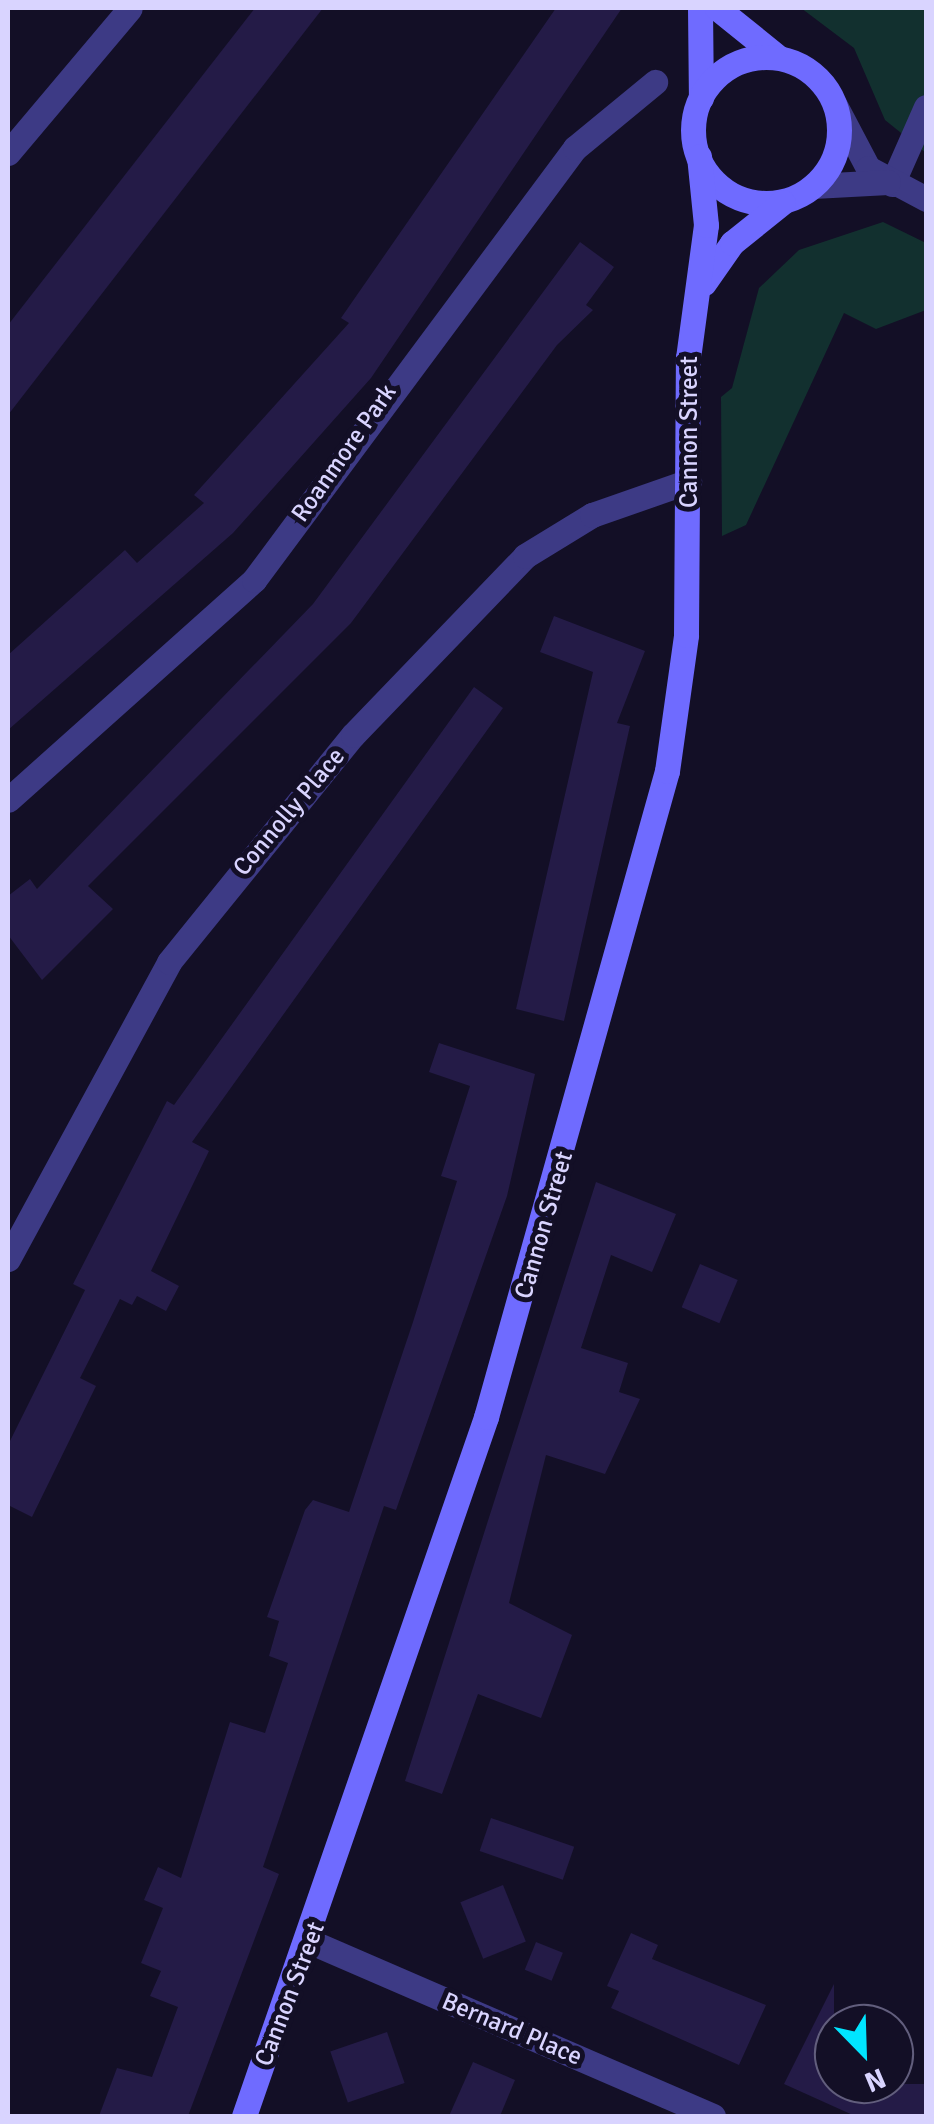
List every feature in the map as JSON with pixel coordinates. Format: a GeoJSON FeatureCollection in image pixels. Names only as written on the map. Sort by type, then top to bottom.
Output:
{"type":"FeatureCollection","features":[{"type":"Feature","properties":{"kind":"main road"},"geometry":{"type":"LineString","coordinates":[[700,8],[699,156],[727,192],[786,200],[813,186],[836,150],[836,108],[812,73],[748,42],[717,8]]}},
{"type":"Feature","properties":{"kind":"main road"},"geometry":{"type":"LineString","coordinates":[[701,98],[731,66],[787,60]]}},
{"type":"Feature","properties":{"kind":"main road","name":"Cannon Street"},"geometry":{"type":"LineString","coordinates":[[244,2116],[311,1942],[492,1399],[636,896],[680,698],[696,302],[706,224],[699,156]]}},
{"type":"Feature","properties":{"kind":"main road","name":"Cannon Street"},"geometry":{"type":"LineString","coordinates":[[696,302],[732,243],[786,200]]}},
{"type":"Feature","properties":{"kind":"street"},"geometry":{"type":"LineString","coordinates":[[8,153],[130,8]]}},
{"type":"Feature","properties":{"kind":"street","name":"Roanmore Park"},"geometry":{"type":"LineString","coordinates":[[8,800],[254,580],[575,148],[654,82]]}},
{"type":"Feature","properties":{"kind":"street"},"geometry":{"type":"LineString","coordinates":[[892,184],[926,107]]}},
{"type":"Feature","properties":{"kind":"street"},"geometry":{"type":"LineString","coordinates":[[836,108],[856,154],[892,184]]}},
{"type":"Feature","properties":{"kind":"street"},"geometry":{"type":"LineString","coordinates":[[813,186],[862,177],[892,184],[926,200]]}},
{"type":"Feature","properties":{"kind":"street","name":"Connolly Place"},"geometry":{"type":"LineString","coordinates":[[8,1259],[169,962],[391,692],[525,556],[592,515],[688,480]]}},
{"type":"Feature","properties":{"kind":"street","name":"Bernard Place"},"geometry":{"type":"LineString","coordinates":[[311,1942],[713,2116]]}},
{"type":"Feature","properties":{"kind":"green space"},"geometry":{"type":"Polygon","coordinates":[[[801,8],[926,8],[926,153],[885,120],[854,48],[801,8]]]}},
{"type":"Feature","properties":{"kind":"green space"},"geometry":{"type":"Polygon","coordinates":[[[883,222],[926,243],[926,310],[876,329],[844,313],[746,525],[722,536],[721,397],[732,388],[759,288],[799,250],[883,222]]]}},
{"type":"Feature","properties":{"kind":"building"},"geometry":{"type":"Polygon","coordinates":[[[255,8],[323,8],[8,415],[8,325],[255,8]]]}},
{"type":"Feature","properties":{"kind":"building"},"geometry":{"type":"Polygon","coordinates":[[[556,8],[622,8],[371,378],[233,533],[8,730],[8,655],[125,550],[137,563],[204,503],[194,495],[349,323],[341,318],[556,8]]]}},
{"type":"Feature","properties":{"kind":"building"},"geometry":{"type":"Polygon","coordinates":[[[580,242],[614,267],[586,305],[593,310],[557,345],[351,623],[88,886],[113,909],[42,980],[8,935],[8,896],[30,879],[37,889],[313,604],[580,242]]]}},
{"type":"Feature","properties":{"kind":"building"},"geometry":{"type":"Polygon","coordinates":[[[554,616],[645,651],[617,723],[630,726],[564,1021],[516,1009],[593,672],[540,652],[554,616]]]}},
{"type":"Feature","properties":{"kind":"building"},"geometry":{"type":"Polygon","coordinates":[[[474,687],[503,708],[192,1142],[209,1151],[151,1271],[179,1286],[166,1311],[137,1296],[132,1305],[120,1299],[80,1378],[96,1386],[32,1517],[8,1505],[8,1445],[85,1290],[73,1284],[167,1101],[174,1105],[474,687]]]}},
{"type":"Feature","properties":{"kind":"building"},"geometry":{"type":"Polygon","coordinates":[[[439,1043],[535,1074],[507,1196],[396,1510],[384,1506],[263,1867],[279,1874],[188,2116],[99,2116],[117,2068],[152,2077],[178,2007],[150,1996],[161,1971],[141,1963],[163,1908],[144,1900],[158,1867],[181,1878],[230,1722],[265,1733],[288,1663],[269,1656],[279,1621],[267,1617],[305,1510],[313,1500],[349,1512],[413,1322],[457,1181],[441,1176],[470,1086],[429,1072],[439,1043]]]}},
{"type":"Feature","properties":{"kind":"building"},"geometry":{"type":"Polygon","coordinates":[[[596,1182],[676,1214],[652,1272],[611,1255],[581,1348],[628,1363],[619,1392],[640,1399],[605,1474],[546,1455],[509,1603],[572,1635],[541,1718],[478,1694],[442,1794],[405,1781],[596,1182]]]}},
{"type":"Feature","properties":{"kind":"building"},"geometry":{"type":"Polygon","coordinates":[[[700,1264],[738,1280],[719,1323],[682,1307],[700,1264]]]}},
{"type":"Feature","properties":{"kind":"building"},"geometry":{"type":"Polygon","coordinates":[[[491,1818],[574,1847],[563,1880],[480,1851],[491,1818]]]}},
{"type":"Feature","properties":{"kind":"building"},"geometry":{"type":"Polygon","coordinates":[[[503,1885],[526,1942],[483,1959],[460,1902],[503,1885]]]}},
{"type":"Feature","properties":{"kind":"building"},"geometry":{"type":"Polygon","coordinates":[[[631,1933],[658,1945],[652,1959],[766,2005],[739,2065],[611,2008],[619,1991],[607,1986],[631,1933]]]}},
{"type":"Feature","properties":{"kind":"building"},"geometry":{"type":"Polygon","coordinates":[[[536,1942],[563,1953],[552,1981],[525,1970],[536,1942]]]}},
{"type":"Feature","properties":{"kind":"building"},"geometry":{"type":"Polygon","coordinates":[[[834,1984],[834,2004],[824,2004],[834,1984]]]}},
{"type":"Feature","properties":{"kind":"building"},"geometry":{"type":"Polygon","coordinates":[[[814,2024],[814,2098],[784,2084],[814,2024]]]}},
{"type":"Feature","properties":{"kind":"building"},"geometry":{"type":"Polygon","coordinates":[[[387,2032],[405,2083],[348,2103],[330,2052],[387,2032]]]}},
{"type":"Feature","properties":{"kind":"building"},"geometry":{"type":"Polygon","coordinates":[[[473,2062],[515,2080],[500,2116],[449,2116],[473,2062]]]}},
{"type":"Feature","properties":{"kind":"building"},"geometry":{"type":"Polygon","coordinates":[[[914,2084],[926,2084],[926,2116],[855,2116],[828,2104],[914,2104],[914,2084]]]}}]}
